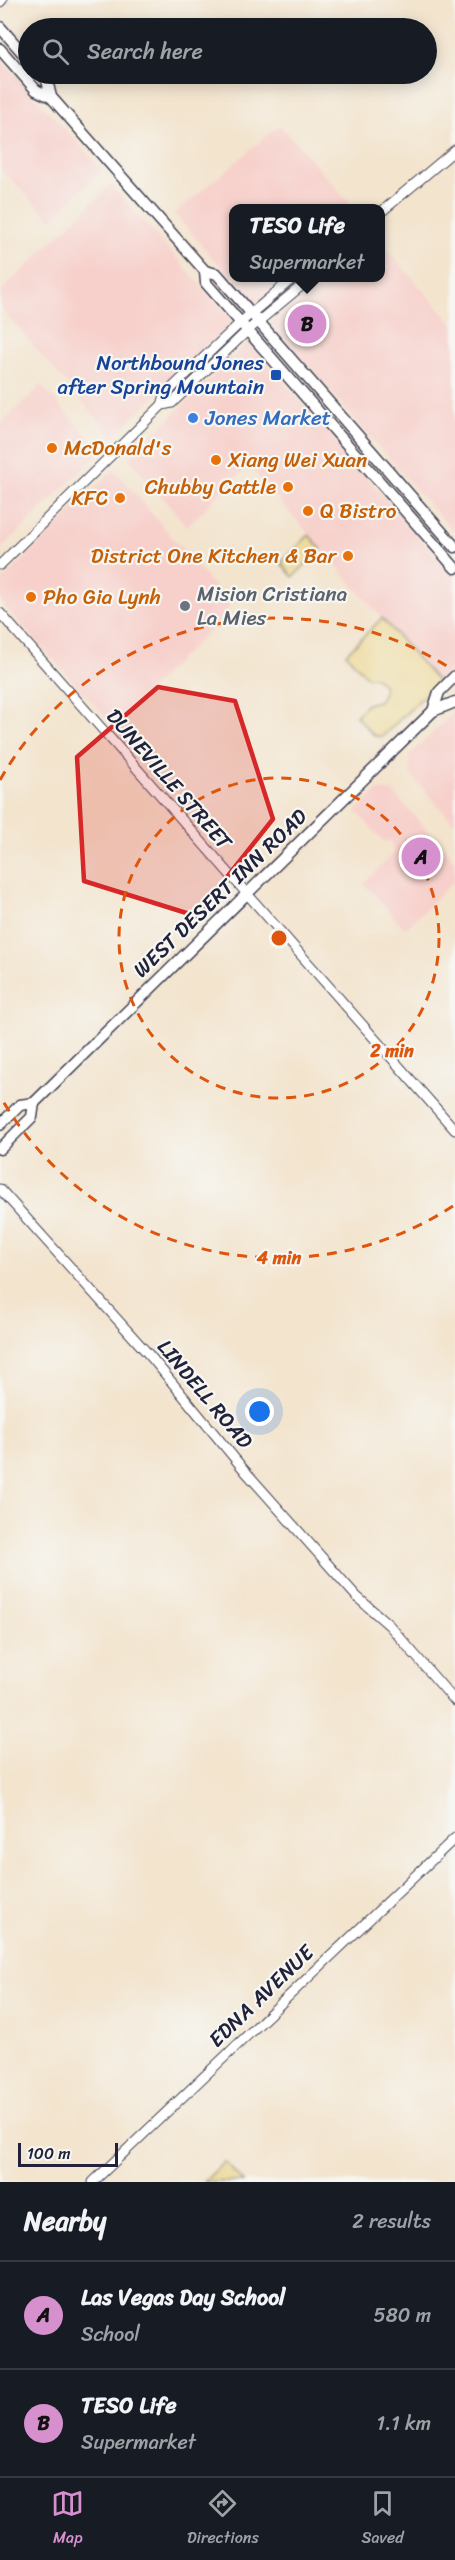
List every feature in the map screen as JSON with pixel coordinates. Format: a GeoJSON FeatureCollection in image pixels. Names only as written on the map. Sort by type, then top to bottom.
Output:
{"type":"FeatureCollection","features":[{"type":"Feature","properties":{"kind":"main road"},"geometry":{"type":"LineString","coordinates":[[0,27],[18,48]]}},
{"type":"Feature","properties":{"kind":"main road"},"geometry":{"type":"LineString","coordinates":[[0,49],[18,70]]}},
{"type":"Feature","properties":{"kind":"main road"},"geometry":{"type":"LineString","coordinates":[[31,84],[36,90],[51,97],[205,271],[217,274],[455,547]]}},
{"type":"Feature","properties":{"kind":"main road"},"geometry":{"type":"LineString","coordinates":[[48,84],[51,97]]}},
{"type":"Feature","properties":{"kind":"main road"},"geometry":{"type":"LineString","coordinates":[[205,271],[206,283],[243,327],[455,568]]}},
{"type":"Feature","properties":{"kind":"main road"},"geometry":{"type":"LineString","coordinates":[[383,486],[390,472]]}},
{"type":"Feature","properties":{"kind":"main road","name":"WEST DESERT INN ROAD"},"geometry":{"type":"LineString","coordinates":[[433,711],[439,692],[455,676]]}},
{"type":"Feature","properties":{"kind":"main road","name":"WEST DESERT INN ROAD"},"geometry":{"type":"LineString","coordinates":[[0,1125],[20,1106],[34,1103],[433,711],[455,702]]}},
{"type":"Feature","properties":{"kind":"main road","name":"WEST DESERT INN ROAD"},"geometry":{"type":"LineString","coordinates":[[0,1149],[32,1117],[34,1103]]}},
{"type":"Feature","properties":{"kind":"street"},"geometry":{"type":"LineString","coordinates":[[385,210],[455,150]]}},
{"type":"Feature","properties":{"kind":"street"},"geometry":{"type":"LineString","coordinates":[[0,565],[162,405],[172,403],[243,327],[289,282]]}},
{"type":"Feature","properties":{"kind":"street"},"geometry":{"type":"LineString","coordinates":[[255,317],[300,287],[302,282]]}},
{"type":"Feature","properties":{"kind":"street","name":"DUNEVILLE STREET"},"geometry":{"type":"LineString","coordinates":[[0,613],[455,1130]]}},
{"type":"Feature","properties":{"kind":"street","name":"LINDELL ROAD"},"geometry":{"type":"LineString","coordinates":[[0,1189],[151,1357],[245,1471],[357,1597],[389,1625],[455,1701]]}},
{"type":"Feature","properties":{"kind":"street","name":"EDNA AVENUE"},"geometry":{"type":"LineString","coordinates":[[93,2182],[455,1838]]}},
{"type":"Feature","properties":{"kind":"highlighted area"},"geometry":{"type":"Polygon","coordinates":[[[158,687],[235,701],[273,819],[196,916],[84,881],[77,757],[158,687]]]}},
{"type":"Feature","properties":{"kind":"shaded area"},"geometry":{"type":"Polygon","coordinates":[[[0,59],[18,78],[18,84],[23,84],[102,169],[51,220],[0,168],[0,59]]]}},
{"type":"Feature","properties":{"kind":"shaded area"},"geometry":{"type":"Polygon","coordinates":[[[280,125],[350,204],[229,204],[229,276],[174,214],[280,125]]]}},
{"type":"Feature","properties":{"kind":"shaded area"},"geometry":{"type":"Polygon","coordinates":[[[111,185],[233,321],[113,437],[0,307],[0,292],[111,185]]]}},
{"type":"Feature","properties":{"kind":"shaded area"},"geometry":{"type":"Polygon","coordinates":[[[385,247],[455,327],[455,534],[270,323],[319,282],[385,282],[385,247]]]}},
{"type":"Feature","properties":{"kind":"shaded area"},"geometry":{"type":"Polygon","coordinates":[[[234,282],[282,282],[254,304],[234,282]]]}},
{"type":"Feature","properties":{"kind":"shaded area"},"geometry":{"type":"Polygon","coordinates":[[[248,341],[455,578],[455,666],[438,682],[249,466],[187,526],[129,458],[248,341]]]}},
{"type":"Feature","properties":{"kind":"shaded area"},"geometry":{"type":"Polygon","coordinates":[[[41,385],[101,451],[0,550],[0,425],[41,385]]]}},
{"type":"Feature","properties":{"kind":"shaded area"},"geometry":{"type":"Polygon","coordinates":[[[114,469],[229,604],[228,612],[117,721],[109,721],[0,601],[0,583],[114,469]]]}},
{"type":"Feature","properties":{"kind":"shaded area"},"geometry":{"type":"Polygon","coordinates":[[[455,711],[455,824],[410,774],[410,755],[455,711]]]}},
{"type":"Feature","properties":{"kind":"shaded area"},"geometry":{"type":"Polygon","coordinates":[[[378,790],[393,792],[455,861],[455,880],[405,929],[364,883],[394,853],[391,842],[383,841],[356,811],[378,790]]]}},
{"type":"Feature","properties":{"kind":"sand"},"geometry":{"type":"Polygon","coordinates":[[[309,535],[321,549],[293,577],[281,563],[309,535]]]}},
{"type":"Feature","properties":{"kind":"sand"},"geometry":{"type":"Polygon","coordinates":[[[382,618],[438,682],[383,736],[374,736],[356,716],[367,704],[379,701],[384,692],[383,684],[375,677],[367,677],[346,654],[382,618]]]}},
{"type":"Feature","properties":{"kind":"sand"},"geometry":{"type":"Polygon","coordinates":[[[224,2162],[243,2182],[204,2182],[224,2162]]]}},
{"type":"Feature","properties":{"kind":"place","name":"TESO Life"},"geometry":{"type":"Point","coordinates":[307,324]}},
{"type":"Feature","properties":{"kind":"place","name":"Northbound Jones after Spring Mountain"},"geometry":{"type":"Point","coordinates":[276,375]}},
{"type":"Feature","properties":{"kind":"place","name":"Jones Market"},"geometry":{"type":"Point","coordinates":[193,418]}},
{"type":"Feature","properties":{"kind":"place","name":"McDonald's"},"geometry":{"type":"Point","coordinates":[52,448]}},
{"type":"Feature","properties":{"kind":"place","name":"Xiang Wei Xuan"},"geometry":{"type":"Point","coordinates":[216,460]}},
{"type":"Feature","properties":{"kind":"place","name":"Chubby Cattle"},"geometry":{"type":"Point","coordinates":[288,487]}},
{"type":"Feature","properties":{"kind":"place","name":"KFC"},"geometry":{"type":"Point","coordinates":[120,498]}},
{"type":"Feature","properties":{"kind":"place","name":"Q Bistro"},"geometry":{"type":"Point","coordinates":[308,511]}},
{"type":"Feature","properties":{"kind":"place","name":"District One Kitchen & Bar"},"geometry":{"type":"Point","coordinates":[348,556]}},
{"type":"Feature","properties":{"kind":"place","name":"Pho Gia Lynh"},"geometry":{"type":"Point","coordinates":[31,597]}},
{"type":"Feature","properties":{"kind":"place","name":"Mision Cristiana La Mies"},"geometry":{"type":"Point","coordinates":[185,606]}},
{"type":"Feature","properties":{"kind":"place","name":"Las Vegas Day School"},"geometry":{"type":"Point","coordinates":[421,857]}}]}
